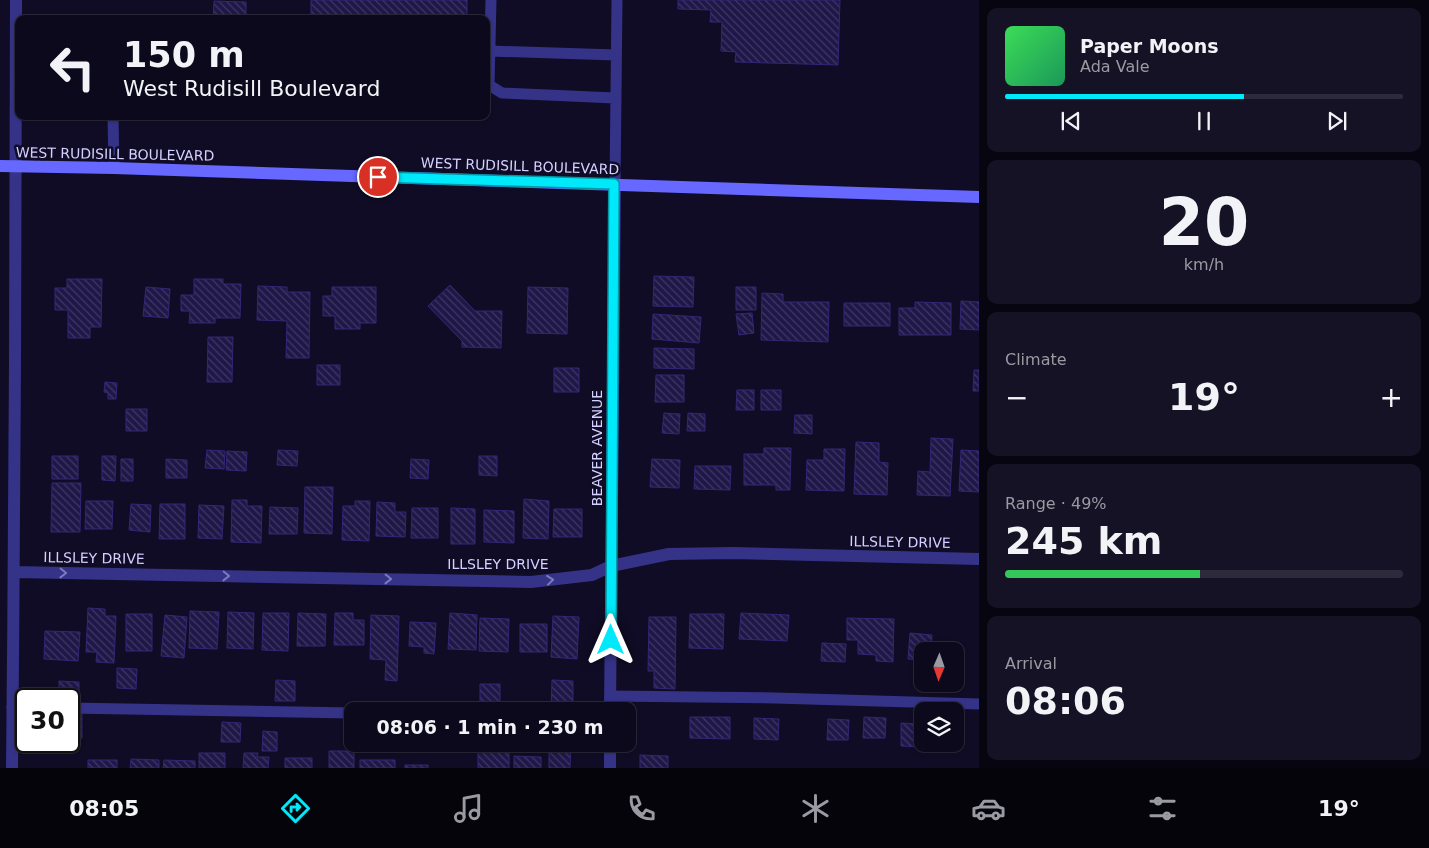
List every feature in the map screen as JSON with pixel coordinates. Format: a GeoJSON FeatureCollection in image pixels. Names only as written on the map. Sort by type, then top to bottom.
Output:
{"type":"FeatureCollection","features":[{"type":"Feature","properties":{"kind":"street"},"geometry":{"type":"LineString","coordinates":[[16,0],[16,15]]}},
{"type":"Feature","properties":{"kind":"street"},"geometry":{"type":"LineString","coordinates":[[12,768],[16,307],[15,83]]}},
{"type":"Feature","properties":{"kind":"street","name":"WEST RUDISILL BOULEVARD"},"geometry":{"type":"LineString","coordinates":[[0,166],[114,168],[979,197]]}},
{"type":"Feature","properties":{"kind":"street","name":"BEAVER AVENUE"},"geometry":{"type":"LineString","coordinates":[[610,702],[614,184]]}},
{"type":"Feature","properties":{"kind":"street","name":"ILLSLEY DRIVE"},"geometry":{"type":"LineString","coordinates":[[14,572],[530,582],[592,575],[611,566],[670,554],[733,553],[979,559]]}},
{"type":"Feature","properties":{"kind":"street"},"geometry":{"type":"LineString","coordinates":[[610,752],[610,768]]}},
{"type":"Feature","properties":{"kind":"lane"},"geometry":{"type":"LineString","coordinates":[[490,0],[490,15]]}},
{"type":"Feature","properties":{"kind":"lane"},"geometry":{"type":"LineString","coordinates":[[614,184],[617,0]]}},
{"type":"Feature","properties":{"kind":"lane"},"geometry":{"type":"LineString","coordinates":[[490,51],[616,55]]}},
{"type":"Feature","properties":{"kind":"lane"},"geometry":{"type":"LineString","coordinates":[[490,86],[502,93],[615,98]]}},
{"type":"Feature","properties":{"kind":"lane"},"geometry":{"type":"LineString","coordinates":[[113,120],[114,168]]}},
{"type":"Feature","properties":{"kind":"lane"},"geometry":{"type":"LineString","coordinates":[[610,696],[776,698],[979,704]]}},
{"type":"Feature","properties":{"kind":"lane"},"geometry":{"type":"LineString","coordinates":[[80,708],[344,713]]}},
{"type":"Feature","properties":{"kind":"building"},"geometry":{"type":"Polygon","coordinates":[[[311,0],[467,0],[467,15],[311,15],[311,0]]]}},
{"type":"Feature","properties":{"kind":"building"},"geometry":{"type":"Polygon","coordinates":[[[678,0],[840,0],[838,65],[735,62],[736,52],[721,51],[722,22],[710,22],[711,10],[678,9],[678,0]]]}},
{"type":"Feature","properties":{"kind":"building"},"geometry":{"type":"Polygon","coordinates":[[[214,1],[246,2],[246,15],[213,15],[214,1]]]}},
{"type":"Feature","properties":{"kind":"building"},"geometry":{"type":"Polygon","coordinates":[[[654,276],[694,277],[693,307],[653,306],[654,276]]]}},
{"type":"Feature","properties":{"kind":"building"},"geometry":{"type":"Polygon","coordinates":[[[67,279],[102,279],[101,327],[90,327],[90,338],[68,338],[68,310],[55,310],[55,288],[67,288],[67,279]]]}},
{"type":"Feature","properties":{"kind":"building"},"geometry":{"type":"Polygon","coordinates":[[[194,279],[223,279],[223,284],[241,284],[240,318],[215,318],[215,323],[189,323],[190,311],[181,311],[181,295],[194,295],[194,279]]]}},
{"type":"Feature","properties":{"kind":"building"},"geometry":{"type":"Polygon","coordinates":[[[450,285],[475,311],[502,311],[501,348],[462,347],[462,341],[428,306],[450,285]]]}},
{"type":"Feature","properties":{"kind":"building"},"geometry":{"type":"Polygon","coordinates":[[[258,286],[287,287],[287,292],[310,292],[309,358],[286,358],[287,321],[257,320],[258,286]]]}},
{"type":"Feature","properties":{"kind":"building"},"geometry":{"type":"Polygon","coordinates":[[[146,287],[170,289],[168,318],[143,316],[146,287]]]}},
{"type":"Feature","properties":{"kind":"building"},"geometry":{"type":"Polygon","coordinates":[[[332,287],[376,287],[376,323],[360,323],[360,329],[335,329],[335,316],[323,316],[323,296],[332,296],[332,287]]]}},
{"type":"Feature","properties":{"kind":"building"},"geometry":{"type":"Polygon","coordinates":[[[528,287],[568,288],[567,334],[527,333],[528,287]]]}},
{"type":"Feature","properties":{"kind":"building"},"geometry":{"type":"Polygon","coordinates":[[[736,287],[756,287],[756,310],[736,310],[736,287]]]}},
{"type":"Feature","properties":{"kind":"building"},"geometry":{"type":"Polygon","coordinates":[[[762,293],[783,294],[783,302],[829,302],[828,342],[761,340],[762,293]]]}},
{"type":"Feature","properties":{"kind":"building"},"geometry":{"type":"Polygon","coordinates":[[[961,301],[979,302],[979,330],[960,329],[961,301]]]}},
{"type":"Feature","properties":{"kind":"building"},"geometry":{"type":"Polygon","coordinates":[[[915,302],[951,303],[951,335],[899,335],[899,308],[915,308],[915,302]]]}},
{"type":"Feature","properties":{"kind":"building"},"geometry":{"type":"Polygon","coordinates":[[[844,303],[890,303],[890,326],[844,326],[844,303]]]}},
{"type":"Feature","properties":{"kind":"building"},"geometry":{"type":"Polygon","coordinates":[[[752,313],[754,333],[739,335],[736,314],[752,313]]]}},
{"type":"Feature","properties":{"kind":"building"},"geometry":{"type":"Polygon","coordinates":[[[653,314],[701,317],[699,343],[652,339],[653,314]]]}},
{"type":"Feature","properties":{"kind":"building"},"geometry":{"type":"Polygon","coordinates":[[[208,337],[233,337],[232,382],[207,382],[208,337]]]}},
{"type":"Feature","properties":{"kind":"building"},"geometry":{"type":"Polygon","coordinates":[[[654,348],[694,349],[694,369],[654,368],[654,348]]]}},
{"type":"Feature","properties":{"kind":"building"},"geometry":{"type":"Polygon","coordinates":[[[317,365],[340,365],[340,385],[317,385],[317,365]]]}},
{"type":"Feature","properties":{"kind":"building"},"geometry":{"type":"Polygon","coordinates":[[[554,368],[579,368],[579,392],[554,392],[554,368]]]}},
{"type":"Feature","properties":{"kind":"building"},"geometry":{"type":"Polygon","coordinates":[[[974,370],[979,370],[979,391],[973,391],[974,370]]]}},
{"type":"Feature","properties":{"kind":"building"},"geometry":{"type":"Polygon","coordinates":[[[656,375],[684,375],[684,402],[655,402],[656,375]]]}},
{"type":"Feature","properties":{"kind":"building"},"geometry":{"type":"Polygon","coordinates":[[[105,382],[117,383],[116,399],[108,399],[108,393],[104,392],[105,382]]]}},
{"type":"Feature","properties":{"kind":"building"},"geometry":{"type":"Polygon","coordinates":[[[737,390],[754,390],[754,410],[736,410],[737,390]]]}},
{"type":"Feature","properties":{"kind":"building"},"geometry":{"type":"Polygon","coordinates":[[[761,390],[781,390],[781,410],[761,410],[761,390]]]}},
{"type":"Feature","properties":{"kind":"building"},"geometry":{"type":"Polygon","coordinates":[[[126,409],[147,409],[147,431],[126,431],[126,409]]]}},
{"type":"Feature","properties":{"kind":"building"},"geometry":{"type":"Polygon","coordinates":[[[664,413],[680,414],[679,434],[662,433],[664,413]]]}},
{"type":"Feature","properties":{"kind":"building"},"geometry":{"type":"Polygon","coordinates":[[[688,413],[705,414],[705,431],[687,431],[688,413]]]}},
{"type":"Feature","properties":{"kind":"building"},"geometry":{"type":"Polygon","coordinates":[[[795,415],[812,415],[812,434],[794,433],[795,415]]]}},
{"type":"Feature","properties":{"kind":"building"},"geometry":{"type":"Polygon","coordinates":[[[931,438],[953,439],[950,496],[917,495],[918,471],[930,472],[931,438]]]}},
{"type":"Feature","properties":{"kind":"building"},"geometry":{"type":"Polygon","coordinates":[[[856,442],[879,443],[879,462],[888,463],[887,495],[854,494],[856,442]]]}},
{"type":"Feature","properties":{"kind":"building"},"geometry":{"type":"Polygon","coordinates":[[[764,448],[791,448],[790,490],[776,490],[776,485],[744,485],[744,454],[764,454],[764,448]]]}},
{"type":"Feature","properties":{"kind":"building"},"geometry":{"type":"Polygon","coordinates":[[[824,449],[845,449],[844,491],[806,490],[807,460],[824,460],[824,449]]]}},
{"type":"Feature","properties":{"kind":"building"},"geometry":{"type":"Polygon","coordinates":[[[207,450],[225,451],[224,469],[205,468],[207,450]]]}},
{"type":"Feature","properties":{"kind":"building"},"geometry":{"type":"Polygon","coordinates":[[[278,450],[298,451],[297,466],[277,465],[278,450]]]}},
{"type":"Feature","properties":{"kind":"building"},"geometry":{"type":"Polygon","coordinates":[[[961,450],[979,451],[979,492],[959,491],[961,450]]]}},
{"type":"Feature","properties":{"kind":"building"},"geometry":{"type":"Polygon","coordinates":[[[227,451],[247,452],[246,471],[226,470],[227,451]]]}},
{"type":"Feature","properties":{"kind":"building"},"geometry":{"type":"Polygon","coordinates":[[[52,456],[78,456],[78,479],[52,479],[52,456]]]}},
{"type":"Feature","properties":{"kind":"building"},"geometry":{"type":"Polygon","coordinates":[[[102,456],[116,456],[115,481],[102,480],[102,456]]]}},
{"type":"Feature","properties":{"kind":"building"},"geometry":{"type":"Polygon","coordinates":[[[479,456],[497,456],[497,476],[479,475],[479,456]]]}},
{"type":"Feature","properties":{"kind":"building"},"geometry":{"type":"Polygon","coordinates":[[[121,459],[133,459],[133,481],[121,481],[121,459]]]}},
{"type":"Feature","properties":{"kind":"building"},"geometry":{"type":"Polygon","coordinates":[[[166,459],[187,460],[187,478],[166,478],[166,459]]]}},
{"type":"Feature","properties":{"kind":"building"},"geometry":{"type":"Polygon","coordinates":[[[411,459],[429,460],[428,479],[410,478],[411,459]]]}},
{"type":"Feature","properties":{"kind":"building"},"geometry":{"type":"Polygon","coordinates":[[[652,459],[680,460],[679,488],[650,487],[652,459]]]}},
{"type":"Feature","properties":{"kind":"building"},"geometry":{"type":"Polygon","coordinates":[[[695,466],[731,466],[730,490],[694,489],[695,466]]]}},
{"type":"Feature","properties":{"kind":"building"},"geometry":{"type":"Polygon","coordinates":[[[52,483],[81,483],[80,532],[51,532],[52,483]]]}},
{"type":"Feature","properties":{"kind":"building"},"geometry":{"type":"Polygon","coordinates":[[[305,487],[333,487],[332,534],[304,533],[305,487]]]}},
{"type":"Feature","properties":{"kind":"building"},"geometry":{"type":"Polygon","coordinates":[[[524,499],[549,501],[548,539],[523,538],[524,499]]]}},
{"type":"Feature","properties":{"kind":"building"},"geometry":{"type":"Polygon","coordinates":[[[232,500],[247,500],[247,506],[262,506],[261,543],[231,542],[232,500]]]}},
{"type":"Feature","properties":{"kind":"building"},"geometry":{"type":"Polygon","coordinates":[[[86,501],[113,501],[112,529],[85,529],[86,501]]]}},
{"type":"Feature","properties":{"kind":"building"},"geometry":{"type":"Polygon","coordinates":[[[355,501],[370,501],[369,541],[342,540],[343,506],[355,506],[355,501]]]}},
{"type":"Feature","properties":{"kind":"building"},"geometry":{"type":"Polygon","coordinates":[[[377,502],[395,503],[395,512],[406,512],[405,537],[376,536],[377,502]]]}},
{"type":"Feature","properties":{"kind":"building"},"geometry":{"type":"Polygon","coordinates":[[[131,504],[151,505],[150,532],[129,530],[131,504]]]}},
{"type":"Feature","properties":{"kind":"building"},"geometry":{"type":"Polygon","coordinates":[[[160,504],[185,504],[185,539],[159,539],[160,504]]]}},
{"type":"Feature","properties":{"kind":"building"},"geometry":{"type":"Polygon","coordinates":[[[199,505],[224,506],[222,539],[198,538],[199,505]]]}},
{"type":"Feature","properties":{"kind":"building"},"geometry":{"type":"Polygon","coordinates":[[[270,507],[298,508],[297,534],[269,534],[270,507]]]}},
{"type":"Feature","properties":{"kind":"building"},"geometry":{"type":"Polygon","coordinates":[[[412,508],[438,508],[438,538],[411,538],[412,508]]]}},
{"type":"Feature","properties":{"kind":"building"},"geometry":{"type":"Polygon","coordinates":[[[451,508],[475,509],[475,544],[451,544],[451,508]]]}},
{"type":"Feature","properties":{"kind":"building"},"geometry":{"type":"Polygon","coordinates":[[[554,509],[582,509],[582,537],[553,537],[554,509]]]}},
{"type":"Feature","properties":{"kind":"building"},"geometry":{"type":"Polygon","coordinates":[[[484,510],[514,511],[514,543],[484,542],[484,510]]]}},
{"type":"Feature","properties":{"kind":"building"},"geometry":{"type":"Polygon","coordinates":[[[88,608],[105,609],[105,616],[116,616],[114,663],[96,662],[97,652],[86,652],[88,608]]]}},
{"type":"Feature","properties":{"kind":"building"},"geometry":{"type":"Polygon","coordinates":[[[190,611],[219,612],[217,649],[189,648],[190,611]]]}},
{"type":"Feature","properties":{"kind":"building"},"geometry":{"type":"Polygon","coordinates":[[[228,612],[254,613],[253,649],[227,648],[228,612]]]}},
{"type":"Feature","properties":{"kind":"building"},"geometry":{"type":"Polygon","coordinates":[[[263,613],[289,613],[288,651],[262,650],[263,613]]]}},
{"type":"Feature","properties":{"kind":"building"},"geometry":{"type":"Polygon","coordinates":[[[298,613],[326,614],[325,646],[297,646],[298,613]]]}},
{"type":"Feature","properties":{"kind":"building"},"geometry":{"type":"Polygon","coordinates":[[[335,613],[353,613],[353,620],[364,620],[364,645],[334,645],[335,613]]]}},
{"type":"Feature","properties":{"kind":"building"},"geometry":{"type":"Polygon","coordinates":[[[450,613],[477,615],[476,650],[448,649],[450,613]]]}},
{"type":"Feature","properties":{"kind":"building"},"geometry":{"type":"Polygon","coordinates":[[[741,613],[789,615],[787,641],[739,639],[741,613]]]}},
{"type":"Feature","properties":{"kind":"building"},"geometry":{"type":"Polygon","coordinates":[[[126,614],[152,614],[152,651],[126,651],[126,614]]]}},
{"type":"Feature","properties":{"kind":"building"},"geometry":{"type":"Polygon","coordinates":[[[690,614],[724,614],[723,649],[689,648],[690,614]]]}},
{"type":"Feature","properties":{"kind":"building"},"geometry":{"type":"Polygon","coordinates":[[[165,615],[187,617],[184,658],[161,656],[165,615]]]}},
{"type":"Feature","properties":{"kind":"building"},"geometry":{"type":"Polygon","coordinates":[[[371,615],[399,616],[397,681],[385,680],[386,660],[370,659],[371,615]]]}},
{"type":"Feature","properties":{"kind":"building"},"geometry":{"type":"Polygon","coordinates":[[[553,616],[579,617],[577,659],[551,657],[553,616]]]}},
{"type":"Feature","properties":{"kind":"building"},"geometry":{"type":"Polygon","coordinates":[[[649,617],[676,617],[675,689],[654,688],[654,671],[648,671],[649,617]]]}},
{"type":"Feature","properties":{"kind":"building"},"geometry":{"type":"Polygon","coordinates":[[[480,618],[509,619],[508,652],[479,651],[480,618]]]}},
{"type":"Feature","properties":{"kind":"building"},"geometry":{"type":"Polygon","coordinates":[[[847,618],[894,619],[893,662],[876,661],[876,655],[858,654],[858,640],[847,640],[847,618]]]}},
{"type":"Feature","properties":{"kind":"building"},"geometry":{"type":"Polygon","coordinates":[[[410,622],[436,623],[434,654],[424,653],[424,647],[409,646],[410,622]]]}},
{"type":"Feature","properties":{"kind":"building"},"geometry":{"type":"Polygon","coordinates":[[[520,624],[547,624],[547,652],[520,652],[520,624]]]}},
{"type":"Feature","properties":{"kind":"building"},"geometry":{"type":"Polygon","coordinates":[[[45,631],[80,632],[78,661],[44,659],[45,631]]]}},
{"type":"Feature","properties":{"kind":"building"},"geometry":{"type":"Polygon","coordinates":[[[910,633],[932,635],[932,642],[914,642],[914,659],[908,659],[910,633]]]}},
{"type":"Feature","properties":{"kind":"building"},"geometry":{"type":"Polygon","coordinates":[[[822,643],[846,644],[845,662],[821,661],[822,643]]]}},
{"type":"Feature","properties":{"kind":"building"},"geometry":{"type":"Polygon","coordinates":[[[117,668],[137,669],[136,689],[117,688],[117,668]]]}},
{"type":"Feature","properties":{"kind":"building"},"geometry":{"type":"Polygon","coordinates":[[[276,680],[295,681],[295,701],[275,701],[276,680]]]}},
{"type":"Feature","properties":{"kind":"building"},"geometry":{"type":"Polygon","coordinates":[[[552,680],[573,681],[573,702],[551,702],[552,680]]]}},
{"type":"Feature","properties":{"kind":"building"},"geometry":{"type":"Polygon","coordinates":[[[59,681],[79,682],[79,688],[59,688],[59,681]]]}},
{"type":"Feature","properties":{"kind":"building"},"geometry":{"type":"Polygon","coordinates":[[[480,684],[500,684],[500,702],[480,702],[480,684]]]}},
{"type":"Feature","properties":{"kind":"building"},"geometry":{"type":"Polygon","coordinates":[[[80,711],[82,711],[82,738],[80,738],[80,711]]]}},
{"type":"Feature","properties":{"kind":"building"},"geometry":{"type":"Polygon","coordinates":[[[690,717],[730,717],[730,739],[690,738],[690,717]]]}},
{"type":"Feature","properties":{"kind":"building"},"geometry":{"type":"Polygon","coordinates":[[[864,717],[886,718],[885,738],[863,738],[864,717]]]}},
{"type":"Feature","properties":{"kind":"building"},"geometry":{"type":"Polygon","coordinates":[[[754,718],[779,719],[778,740],[754,739],[754,718]]]}},
{"type":"Feature","properties":{"kind":"building"},"geometry":{"type":"Polygon","coordinates":[[[828,719],[849,720],[848,740],[827,740],[828,719]]]}},
{"type":"Feature","properties":{"kind":"building"},"geometry":{"type":"Polygon","coordinates":[[[222,722],[241,723],[240,742],[221,742],[222,722]]]}},
{"type":"Feature","properties":{"kind":"building"},"geometry":{"type":"Polygon","coordinates":[[[901,723],[914,724],[914,747],[901,746],[901,723]]]}},
{"type":"Feature","properties":{"kind":"building"},"geometry":{"type":"Polygon","coordinates":[[[263,731],[277,732],[277,751],[262,751],[263,731]]]}},
{"type":"Feature","properties":{"kind":"building"},"geometry":{"type":"Polygon","coordinates":[[[329,751],[354,752],[354,768],[329,768],[329,751]]]}},
{"type":"Feature","properties":{"kind":"building"},"geometry":{"type":"Polygon","coordinates":[[[478,752],[509,752],[509,768],[478,768],[478,752]]]}},
{"type":"Feature","properties":{"kind":"building"},"geometry":{"type":"Polygon","coordinates":[[[549,752],[571,752],[570,768],[549,768],[549,752]]]}},
{"type":"Feature","properties":{"kind":"building"},"geometry":{"type":"Polygon","coordinates":[[[199,753],[225,753],[225,768],[199,768],[199,753]]]}},
{"type":"Feature","properties":{"kind":"building"},"geometry":{"type":"Polygon","coordinates":[[[244,753],[258,753],[257,757],[269,757],[268,768],[243,768],[244,753]]]}},
{"type":"Feature","properties":{"kind":"building"},"geometry":{"type":"Polygon","coordinates":[[[640,755],[668,756],[668,768],[640,768],[640,755]]]}},
{"type":"Feature","properties":{"kind":"building"},"geometry":{"type":"Polygon","coordinates":[[[514,756],[541,757],[541,768],[514,768],[514,756]]]}},
{"type":"Feature","properties":{"kind":"building"},"geometry":{"type":"Polygon","coordinates":[[[285,758],[312,758],[312,768],[285,768],[285,758]]]}},
{"type":"Feature","properties":{"kind":"building"},"geometry":{"type":"Polygon","coordinates":[[[131,759],[159,760],[159,768],[130,768],[131,759]]]}},
{"type":"Feature","properties":{"kind":"building"},"geometry":{"type":"Polygon","coordinates":[[[88,760],[117,760],[117,768],[88,768],[88,760]]]}},
{"type":"Feature","properties":{"kind":"building"},"geometry":{"type":"Polygon","coordinates":[[[164,760],[195,761],[195,768],[163,768],[164,760]]]}},
{"type":"Feature","properties":{"kind":"building"},"geometry":{"type":"Polygon","coordinates":[[[360,760],[395,760],[395,768],[360,768],[360,760]]]}},
{"type":"Feature","properties":{"kind":"building"},"geometry":{"type":"Polygon","coordinates":[[[405,765],[428,765],[428,768],[405,768],[405,765]]]}},
{"type":"Feature","properties":{"kind":"route"},"geometry":{"type":"LineString","coordinates":[[378,177],[614,184],[611,640]]}}]}
